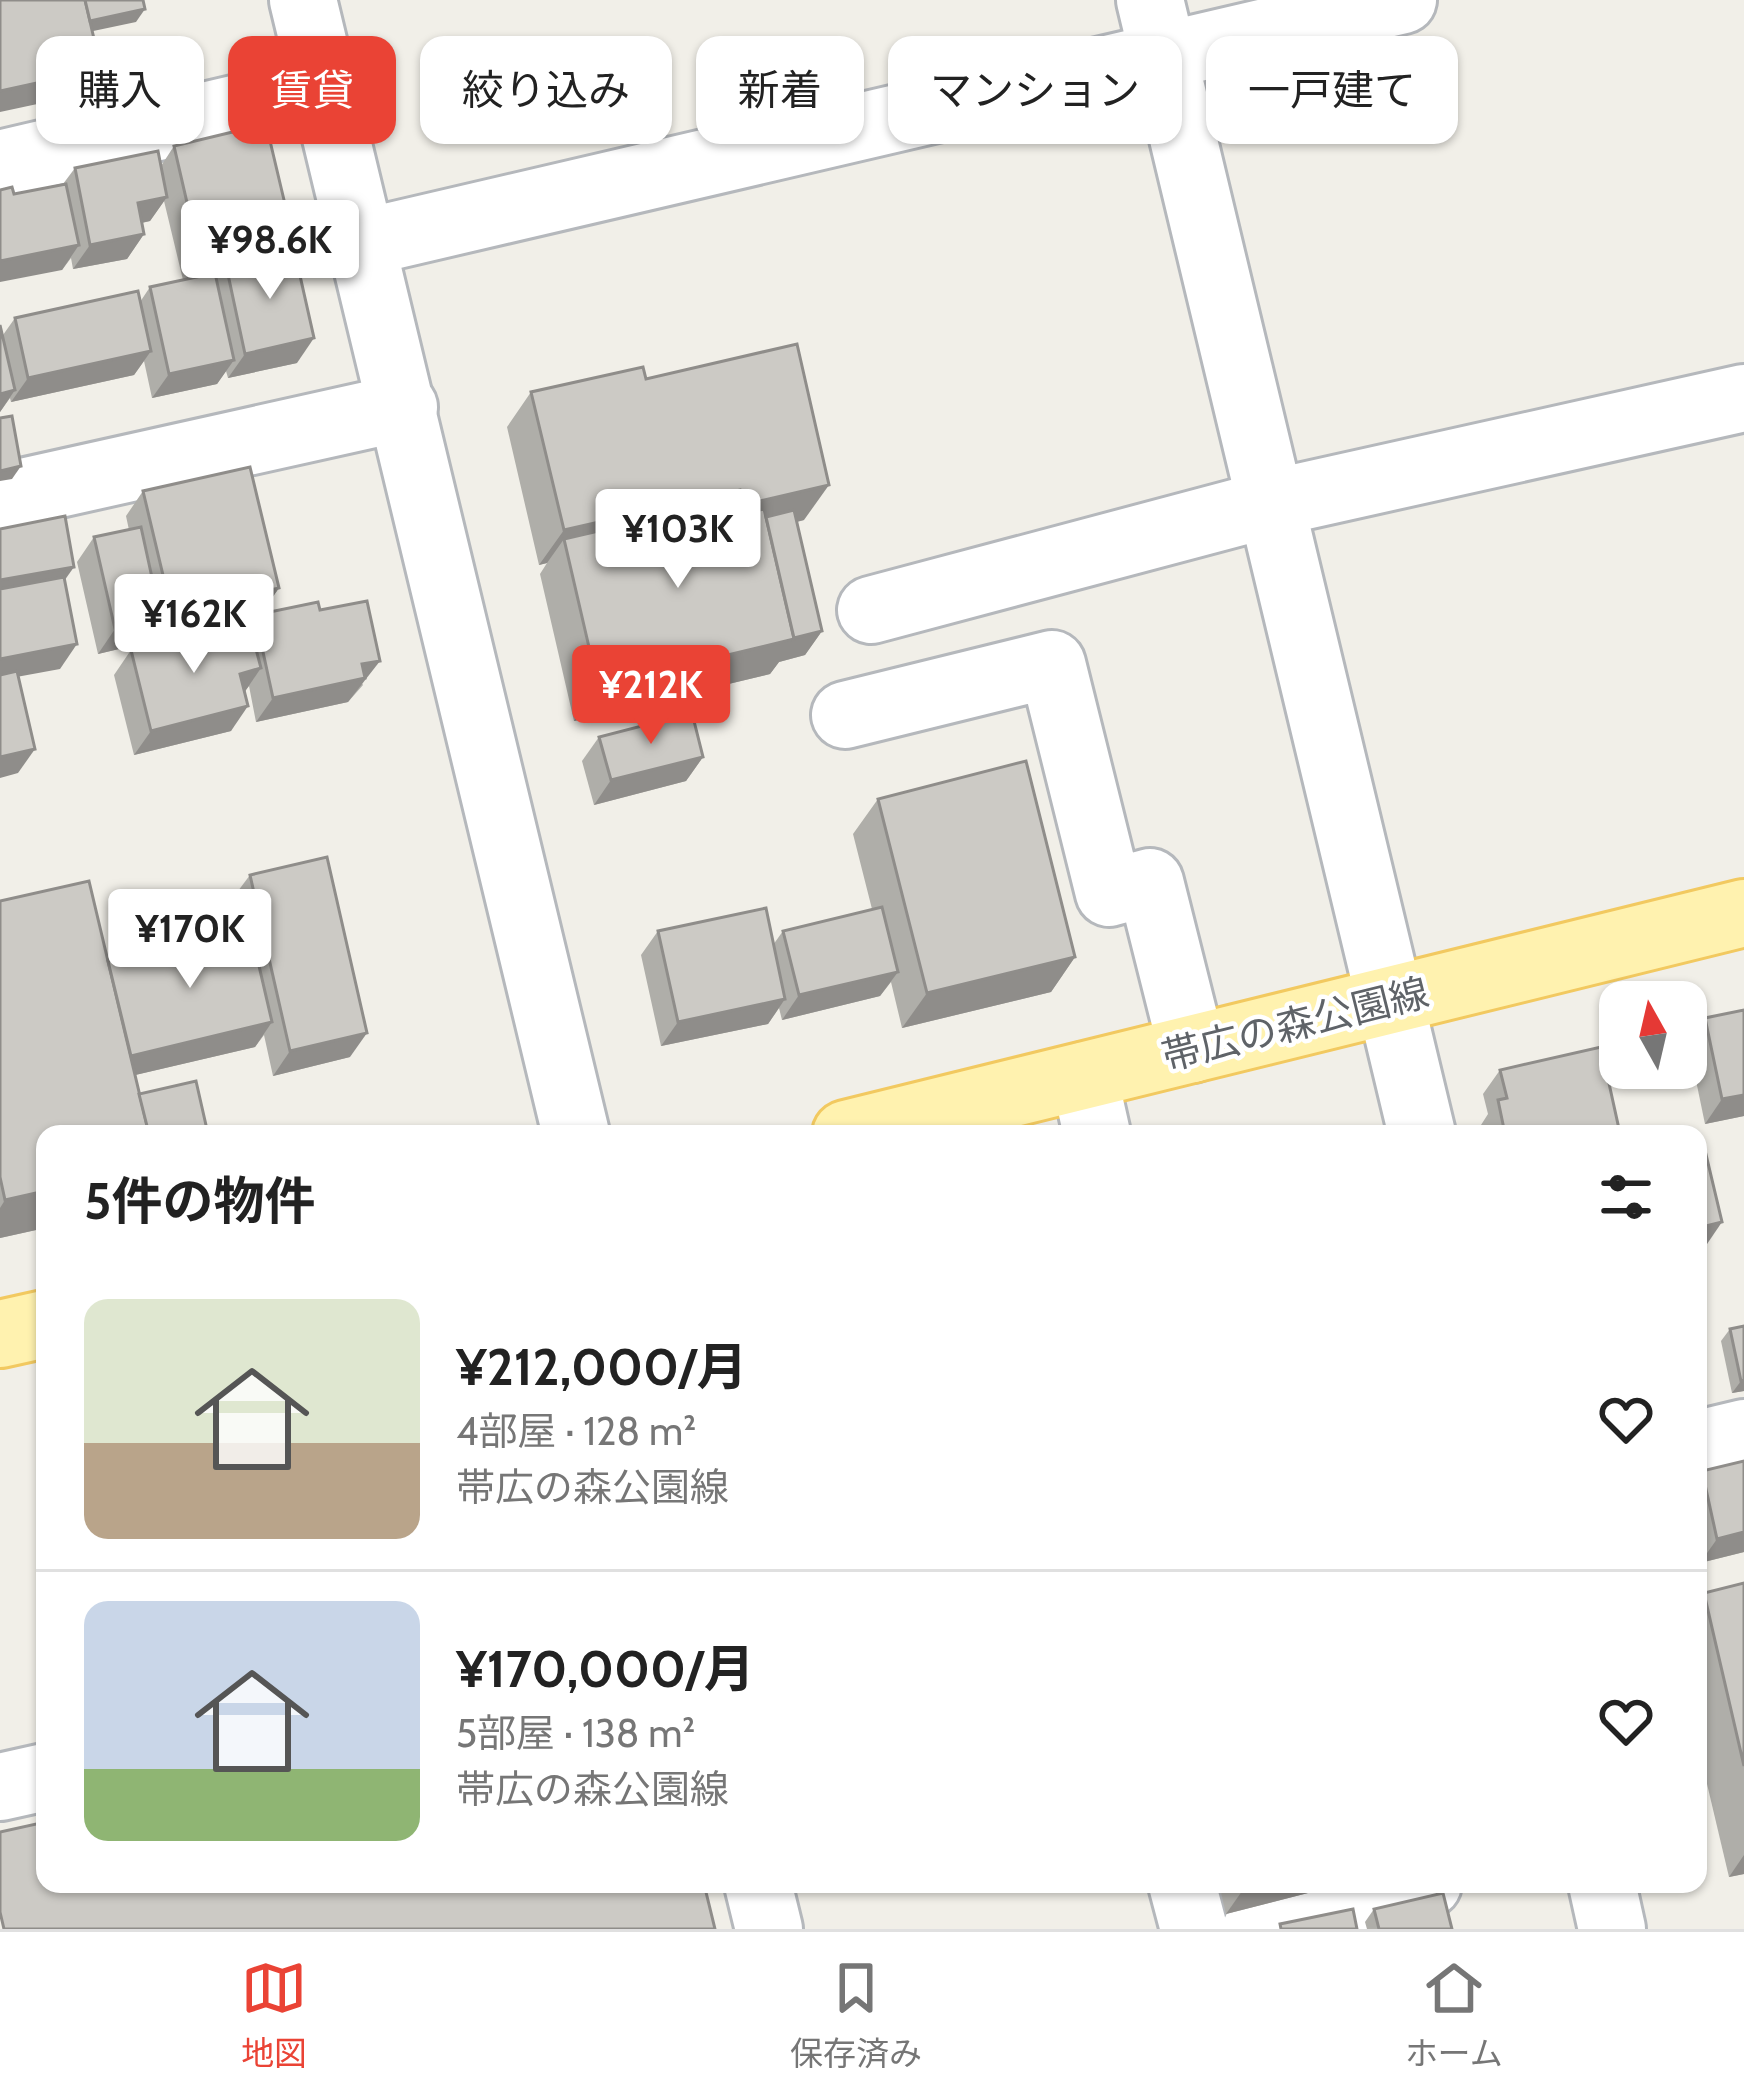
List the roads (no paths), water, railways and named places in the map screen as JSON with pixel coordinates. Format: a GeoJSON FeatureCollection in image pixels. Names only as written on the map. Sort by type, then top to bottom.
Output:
{"type":"FeatureCollection","features":[{"type":"Feature","properties":{"kind":"main road","name":"帯広の森公園線"},"geometry":{"type":"LineString","coordinates":[[922,1125],[1090,1105],[1192,1049],[1744,913]]}},
{"type":"Feature","properties":{"kind":"main road"},"geometry":{"type":"LineString","coordinates":[[0,1334],[36,1326]]}},
{"type":"Feature","properties":{"kind":"street"},"geometry":{"type":"LineString","coordinates":[[303,0],[312,36]]}},
{"type":"Feature","properties":{"kind":"street"},"geometry":{"type":"LineString","coordinates":[[362,243],[1157,29],[1403,0]]}},
{"type":"Feature","properties":{"kind":"street"},"geometry":{"type":"LineString","coordinates":[[1157,29],[1420,1125]]}},
{"type":"Feature","properties":{"kind":"street"},"geometry":{"type":"LineString","coordinates":[[0,164],[228,111]]}},
{"type":"Feature","properties":{"kind":"street"},"geometry":{"type":"LineString","coordinates":[[338,144],[574,1125]]}},
{"type":"Feature","properties":{"kind":"street"},"geometry":{"type":"LineString","coordinates":[[871,610],[1273,503],[1744,398]]}},
{"type":"Feature","properties":{"kind":"street"},"geometry":{"type":"LineString","coordinates":[[0,497],[404,407]]}},
{"type":"Feature","properties":{"kind":"street"},"geometry":{"type":"LineString","coordinates":[[1029,570],[1109,892],[1150,882],[1192,1049]]}},
{"type":"Feature","properties":{"kind":"street"},"geometry":{"type":"LineString","coordinates":[[844,715],[1052,664]]}},
{"type":"Feature","properties":{"kind":"street"},"geometry":{"type":"LineString","coordinates":[[1707,1442],[1744,1433]]}},
{"type":"Feature","properties":{"kind":"street"},"geometry":{"type":"LineString","coordinates":[[0,1787],[36,1779]]}},
{"type":"Feature","properties":{"kind":"street"},"geometry":{"type":"LineString","coordinates":[[760,1893],[769,1929]]}},
{"type":"Feature","properties":{"kind":"street"},"geometry":{"type":"LineString","coordinates":[[1184,1893],[1194,1929]]}},
{"type":"Feature","properties":{"kind":"street"},"geometry":{"type":"LineString","coordinates":[[1256,1929],[1394,1893]]}},
{"type":"Feature","properties":{"kind":"street"},"geometry":{"type":"LineString","coordinates":[[1604,1893],[1612,1929]]}}]}
